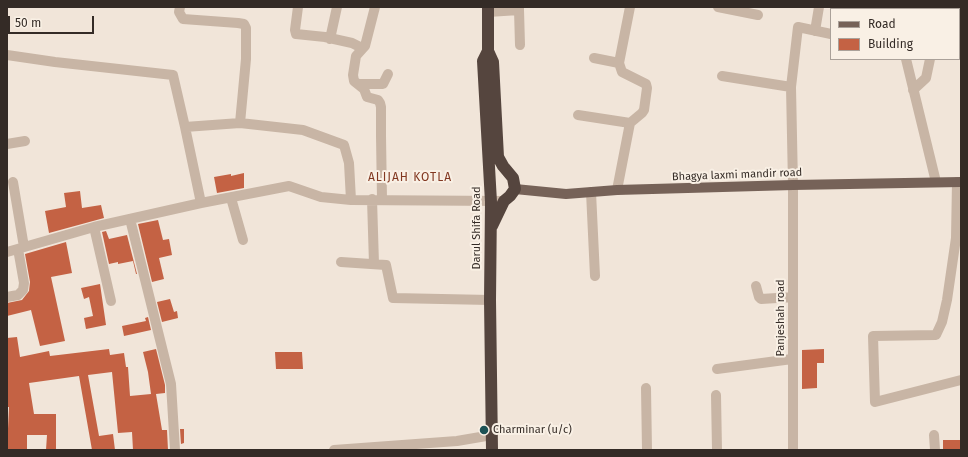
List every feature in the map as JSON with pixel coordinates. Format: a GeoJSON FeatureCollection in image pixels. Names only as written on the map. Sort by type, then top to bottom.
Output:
{"type":"FeatureCollection","features":[{"type":"Feature","properties":{"kind":"highway","name":"Darul Shifa Road"},"geometry":{"type":"LineString","coordinates":[[488,9],[488,51],[483,61],[491,202],[490,300],[492,450]]}},
{"type":"Feature","properties":{"kind":"highway"},"geometry":{"type":"LineString","coordinates":[[488,51],[493,62],[498,157],[513,178],[515,189],[504,201],[490,229]]}},
{"type":"Feature","properties":{"kind":"main road","name":"Bhagya laxmi mandir road"},"geometry":{"type":"LineString","coordinates":[[515,189],[566,194],[617,190],[959,182]]}},
{"type":"Feature","properties":{"kind":"street"},"geometry":{"type":"LineString","coordinates":[[180,7],[179,12],[183,19],[244,24],[246,28],[246,59],[240,123]]}},
{"type":"Feature","properties":{"kind":"street"},"geometry":{"type":"LineString","coordinates":[[298,7],[295,30],[296,34],[330,39],[362,48]]}},
{"type":"Feature","properties":{"kind":"street"},"geometry":{"type":"LineString","coordinates":[[330,39],[337,7]]}},
{"type":"Feature","properties":{"kind":"street"},"geometry":{"type":"LineString","coordinates":[[374,264],[381,107],[378,100],[367,97],[360,84],[354,81],[353,75],[356,56],[365,46],[375,7]]}},
{"type":"Feature","properties":{"kind":"street"},"geometry":{"type":"LineString","coordinates":[[617,190],[630,123],[644,110],[647,88],[646,84],[643,82],[622,72],[619,63],[630,7]]}},
{"type":"Feature","properties":{"kind":"street"},"geometry":{"type":"LineString","coordinates":[[718,7],[758,15]]}},
{"type":"Feature","properties":{"kind":"street"},"geometry":{"type":"LineString","coordinates":[[819,7],[815,30],[830,34]]}},
{"type":"Feature","properties":{"kind":"street"},"geometry":{"type":"LineString","coordinates":[[488,9],[519,8],[520,45]]}},
{"type":"Feature","properties":{"kind":"street","name":"Panjeshah road"},"geometry":{"type":"LineString","coordinates":[[793,450],[793,185],[791,87],[798,27],[815,30]]}},
{"type":"Feature","properties":{"kind":"street"},"geometry":{"type":"LineString","coordinates":[[7,55],[54,62],[173,75],[201,203]]}},
{"type":"Feature","properties":{"kind":"street"},"geometry":{"type":"LineString","coordinates":[[594,58],[619,63]]}},
{"type":"Feature","properties":{"kind":"street"},"geometry":{"type":"LineString","coordinates":[[906,60],[936,182]]}},
{"type":"Feature","properties":{"kind":"street"},"geometry":{"type":"LineString","coordinates":[[913,90],[926,78],[930,60]]}},
{"type":"Feature","properties":{"kind":"street"},"geometry":{"type":"LineString","coordinates":[[360,84],[384,84],[388,74]]}},
{"type":"Feature","properties":{"kind":"street"},"geometry":{"type":"LineString","coordinates":[[722,76],[791,87]]}},
{"type":"Feature","properties":{"kind":"street"},"geometry":{"type":"LineString","coordinates":[[578,115],[630,123]]}},
{"type":"Feature","properties":{"kind":"street"},"geometry":{"type":"LineString","coordinates":[[185,127],[240,123],[303,130],[344,145],[349,163],[351,200]]}},
{"type":"Feature","properties":{"kind":"street"},"geometry":{"type":"LineString","coordinates":[[7,144],[25,141]]}},
{"type":"Feature","properties":{"kind":"street"},"geometry":{"type":"LineString","coordinates":[[7,297],[18,295],[23,290],[24,283],[13,182]]}},
{"type":"Feature","properties":{"kind":"street"},"geometry":{"type":"LineString","coordinates":[[959,182],[956,238],[947,300],[942,322],[936,336],[873,336],[875,402],[961,380]]}},
{"type":"Feature","properties":{"kind":"street"},"geometry":{"type":"LineString","coordinates":[[7,252],[94,227],[201,203],[290,186],[321,197],[351,200],[504,201]]}},
{"type":"Feature","properties":{"kind":"street"},"geometry":{"type":"LineString","coordinates":[[591,192],[595,276]]}},
{"type":"Feature","properties":{"kind":"street"},"geometry":{"type":"LineString","coordinates":[[231,198],[243,240]]}},
{"type":"Feature","properties":{"kind":"street"},"geometry":{"type":"LineString","coordinates":[[130,219],[171,384],[175,450]]}},
{"type":"Feature","properties":{"kind":"street"},"geometry":{"type":"LineString","coordinates":[[94,227],[112,301]]}},
{"type":"Feature","properties":{"kind":"street"},"geometry":{"type":"LineString","coordinates":[[341,262],[386,265],[393,298],[490,300]]}},
{"type":"Feature","properties":{"kind":"street"},"geometry":{"type":"LineString","coordinates":[[756,286],[761,299],[793,296]]}},
{"type":"Feature","properties":{"kind":"street"},"geometry":{"type":"LineString","coordinates":[[717,369],[792,359]]}},
{"type":"Feature","properties":{"kind":"street"},"geometry":{"type":"LineString","coordinates":[[646,388],[647,450]]}},
{"type":"Feature","properties":{"kind":"street"},"geometry":{"type":"LineString","coordinates":[[716,395],[717,450]]}},
{"type":"Feature","properties":{"kind":"street"},"geometry":{"type":"LineString","coordinates":[[334,450],[457,441],[492,435]]}},
{"type":"Feature","properties":{"kind":"street"},"geometry":{"type":"LineString","coordinates":[[934,435],[935,450]]}},
{"type":"Feature","properties":{"kind":"building"},"geometry":{"type":"Polygon","coordinates":[[[244,173],[244,188],[217,193],[214,177],[231,174],[231,176],[244,173]]]}},
{"type":"Feature","properties":{"kind":"building"},"geometry":{"type":"Polygon","coordinates":[[[80,191],[82,208],[101,205],[104,218],[49,233],[45,211],[66,207],[64,193],[80,191]]]}},
{"type":"Feature","properties":{"kind":"building"},"geometry":{"type":"Polygon","coordinates":[[[158,220],[163,240],[169,239],[172,255],[159,258],[164,279],[152,282],[138,224],[158,220]]]}},
{"type":"Feature","properties":{"kind":"building"},"geometry":{"type":"Polygon","coordinates":[[[106,231],[109,239],[127,235],[137,274],[133,261],[109,264],[102,232],[106,231]]]}},
{"type":"Feature","properties":{"kind":"building"},"geometry":{"type":"Polygon","coordinates":[[[66,242],[72,273],[51,277],[65,341],[40,346],[31,310],[7,316],[7,303],[22,300],[29,291],[30,282],[25,254],[66,242]]]}},
{"type":"Feature","properties":{"kind":"building"},"geometry":{"type":"Polygon","coordinates":[[[100,284],[106,325],[86,329],[84,318],[93,316],[89,297],[84,299],[81,288],[100,284]]]}},
{"type":"Feature","properties":{"kind":"building"},"geometry":{"type":"Polygon","coordinates":[[[170,299],[174,312],[177,311],[178,318],[162,322],[157,302],[170,299]]]}},
{"type":"Feature","properties":{"kind":"building"},"geometry":{"type":"Polygon","coordinates":[[[148,317],[151,330],[124,336],[122,326],[146,321],[145,318],[148,317]]]}},
{"type":"Feature","properties":{"kind":"building"},"geometry":{"type":"Polygon","coordinates":[[[17,337],[20,357],[49,351],[50,356],[109,349],[110,355],[124,353],[126,367],[128,367],[130,396],[151,394],[143,352],[156,349],[165,385],[165,393],[156,394],[162,430],[167,430],[168,450],[133,450],[132,432],[118,433],[112,372],[88,375],[99,436],[113,434],[115,450],[92,450],[79,376],[29,383],[34,414],[56,414],[56,450],[46,450],[47,435],[27,435],[27,450],[7,450],[9,407],[7,407],[7,338],[17,337]]]}},
{"type":"Feature","properties":{"kind":"building"},"geometry":{"type":"Polygon","coordinates":[[[824,349],[824,363],[817,363],[817,388],[802,389],[802,350],[824,349]]]}},
{"type":"Feature","properties":{"kind":"building"},"geometry":{"type":"Polygon","coordinates":[[[275,352],[302,352],[303,369],[276,369],[275,352]]]}},
{"type":"Feature","properties":{"kind":"building"},"geometry":{"type":"Polygon","coordinates":[[[180,429],[184,429],[184,443],[181,444],[180,429]]]}},
{"type":"Feature","properties":{"kind":"building"},"geometry":{"type":"Polygon","coordinates":[[[943,440],[961,440],[961,450],[943,450],[943,440]]]}},
{"type":"Feature","properties":{"kind":"place","name":"Charminar (u/c)"},"geometry":{"type":"Point","coordinates":[484,430]}},
{"type":"Feature","properties":{"kind":"district","name":"ALIJAH KOTLA"},"geometry":{"type":"Point","coordinates":[410,178]}}]}
